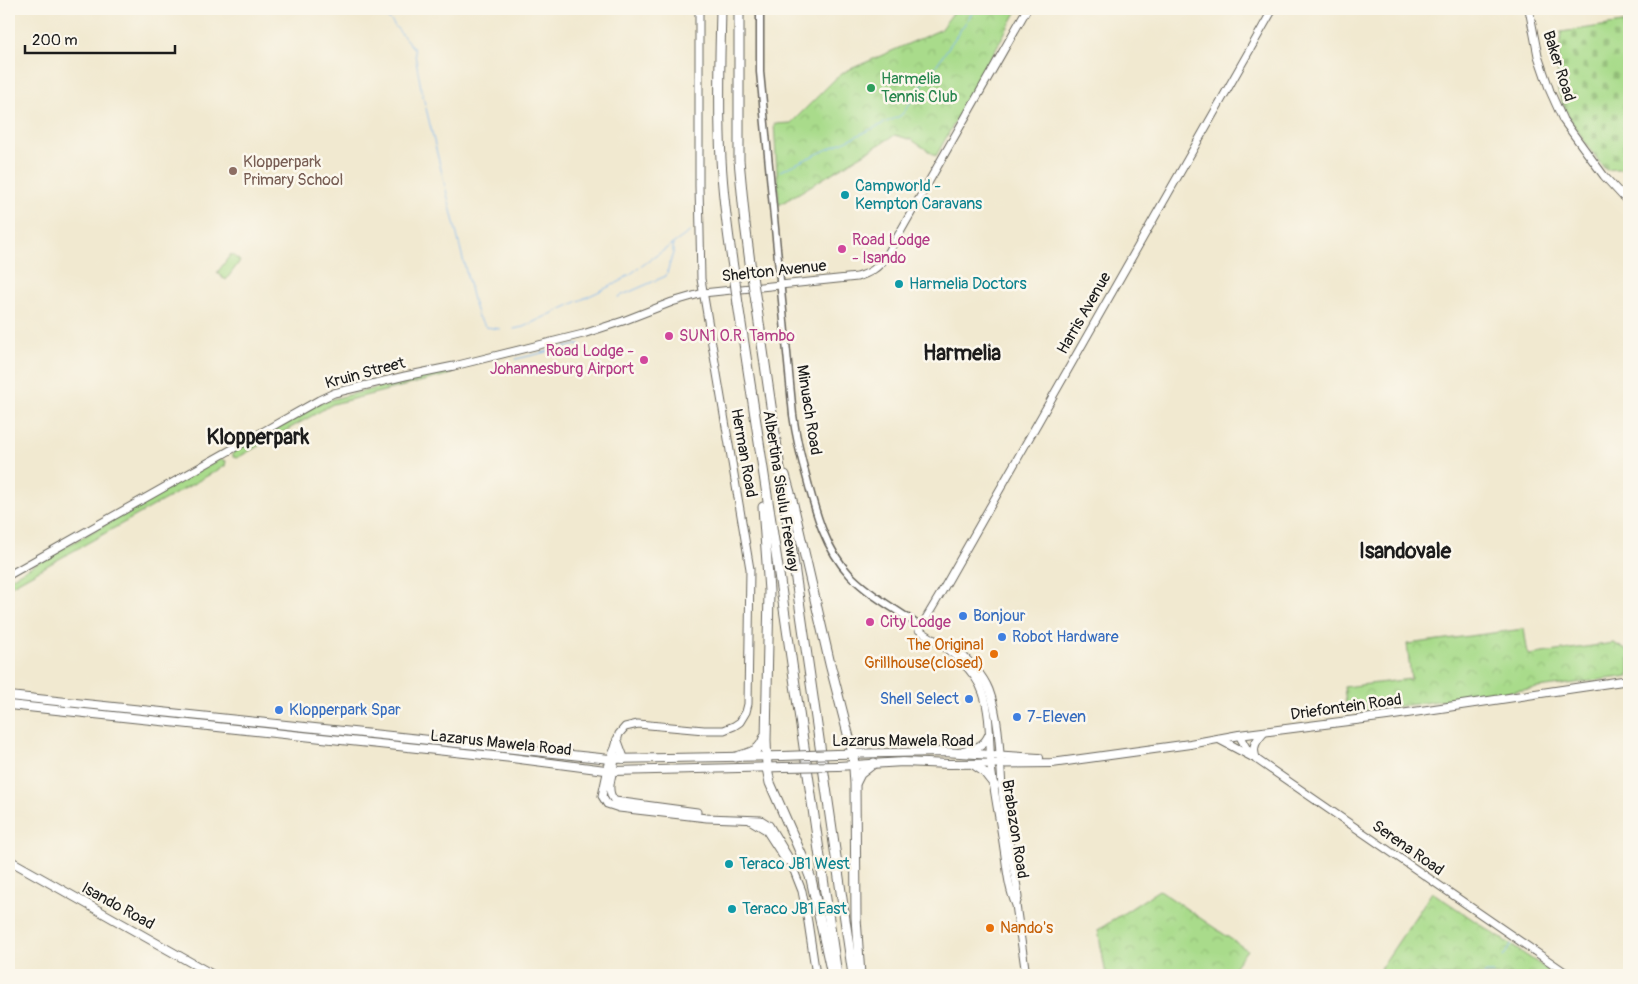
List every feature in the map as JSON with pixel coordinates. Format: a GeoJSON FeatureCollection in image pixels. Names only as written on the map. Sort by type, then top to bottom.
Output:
{"type":"FeatureCollection","features":[{"type":"Feature","properties":{"kind":"highway","name":"Albertina Sisulu Freeway"},"geometry":{"type":"LineString","coordinates":[[720,9],[719,110],[723,195],[837,975]]}},
{"type":"Feature","properties":{"kind":"highway","name":"Albertina Sisulu Freeway"},"geometry":{"type":"LineString","coordinates":[[739,9],[739,160],[745,224],[853,975]]}},
{"type":"Feature","properties":{"kind":"highway"},"geometry":{"type":"LineString","coordinates":[[780,461],[792,500],[853,753],[855,784],[855,894],[857,951],[860,975]]}},
{"type":"Feature","properties":{"kind":"highway"},"geometry":{"type":"LineString","coordinates":[[764,484],[763,506],[769,591],[767,768],[770,783],[811,880],[832,975]]}},
{"type":"Feature","properties":{"kind":"highway"},"geometry":{"type":"LineString","coordinates":[[736,757],[759,748],[763,742],[767,724]]}},
{"type":"Feature","properties":{"kind":"highway"},"geometry":{"type":"LineString","coordinates":[[855,784],[859,775],[874,763]]}},
{"type":"Feature","properties":{"kind":"main road","name":"Herman Road"},"geometry":{"type":"LineString","coordinates":[[610,770],[616,759],[616,744],[621,730],[634,725],[724,730],[740,722],[748,704],[750,569],[701,278],[699,186],[701,9]]}},
{"type":"Feature","properties":{"kind":"main road","name":"Shelton Avenue"},"geometry":{"type":"LineString","coordinates":[[703,293],[857,277],[869,273],[882,262],[1027,9]]}},
{"type":"Feature","properties":{"kind":"main road","name":"Harris Avenue"},"geometry":{"type":"LineString","coordinates":[[918,626],[941,593],[1273,9]]}},
{"type":"Feature","properties":{"kind":"main road","name":"Baker Road"},"geometry":{"type":"LineString","coordinates":[[1529,9],[1534,41],[1543,72],[1580,152],[1601,180],[1629,204]]}},
{"type":"Feature","properties":{"kind":"main road","name":"Kruin Street"},"geometry":{"type":"LineString","coordinates":[[9,575],[328,396],[583,334],[623,322],[672,302],[703,293]]}},
{"type":"Feature","properties":{"kind":"main road"},"geometry":{"type":"LineString","coordinates":[[918,626],[955,655],[983,692],[988,714],[989,735],[995,755]]}},
{"type":"Feature","properties":{"kind":"main road"},"geometry":{"type":"LineString","coordinates":[[918,626],[970,660],[984,679],[994,703],[995,755]]}},
{"type":"Feature","properties":{"kind":"main road","name":"Driefontein Road"},"geometry":{"type":"LineString","coordinates":[[991,764],[1052,763],[1137,752],[1239,735],[1378,717],[1629,680]]}},
{"type":"Feature","properties":{"kind":"main road","name":"Lazarus Mawela Road"},"geometry":{"type":"LineString","coordinates":[[9,696],[616,759],[853,753],[995,755]]}},
{"type":"Feature","properties":{"kind":"main road","name":"Lazarus Mawela Road"},"geometry":{"type":"LineString","coordinates":[[9,705],[610,770],[784,768],[903,762],[991,764]]}},
{"type":"Feature","properties":{"kind":"main road"},"geometry":{"type":"LineString","coordinates":[[238,720],[247,726],[266,732]]}},
{"type":"Feature","properties":{"kind":"main road"},"geometry":{"type":"LineString","coordinates":[[1254,758],[1254,745],[1264,732]]}},
{"type":"Feature","properties":{"kind":"main road"},"geometry":{"type":"LineString","coordinates":[[959,753],[982,745],[987,741],[989,735]]}},
{"type":"Feature","properties":{"kind":"main road","name":"Serena Road"},"geometry":{"type":"LineString","coordinates":[[1239,735],[1254,758],[1569,975]]}},
{"type":"Feature","properties":{"kind":"main road"},"geometry":{"type":"LineString","coordinates":[[1218,739],[1254,758]]}},
{"type":"Feature","properties":{"kind":"main road"},"geometry":{"type":"LineString","coordinates":[[616,744],[616,759]]}},
{"type":"Feature","properties":{"kind":"main road","name":"Driefontein Road"},"geometry":{"type":"LineString","coordinates":[[995,755],[1066,760]]}},
{"type":"Feature","properties":{"kind":"main road","name":"Brabazon Road"},"geometry":{"type":"LineString","coordinates":[[995,755],[1000,764],[1004,808],[1017,887],[1018,898],[1016,905]]}},
{"type":"Feature","properties":{"kind":"main road","name":"Brabazon Road"},"geometry":{"type":"LineString","coordinates":[[995,755],[991,764],[1011,895],[1016,905],[1026,975]]}},
{"type":"Feature","properties":{"kind":"main road"},"geometry":{"type":"LineString","coordinates":[[974,764],[984,772],[995,786]]}},
{"type":"Feature","properties":{"kind":"main road"},"geometry":{"type":"LineString","coordinates":[[610,770],[602,796],[606,804],[614,807],[707,818],[762,820],[769,824],[789,858],[798,881],[805,904],[816,975]]}},
{"type":"Feature","properties":{"kind":"main road"},"geometry":{"type":"LineString","coordinates":[[610,770],[610,796],[615,801],[702,812],[717,818]]}},
{"type":"Feature","properties":{"kind":"main road","name":"Isando Road"},"geometry":{"type":"LineString","coordinates":[[9,860],[213,975]]}},
{"type":"Feature","properties":{"kind":"street","name":"Minuach Road"},"geometry":{"type":"LineString","coordinates":[[760,9],[760,72],[796,435],[820,525],[830,548],[852,576],[918,626]]}},
{"type":"Feature","properties":{"kind":"green space"},"geometry":{"type":"Polygon","coordinates":[[[956,9],[1018,9],[936,156],[912,140],[895,135],[779,205],[774,124],[791,123],[834,80],[846,71],[940,30],[956,9]]]}},
{"type":"Feature","properties":{"kind":"green space"},"geometry":{"type":"Polygon","coordinates":[[[1629,22],[1629,168],[1606,170],[1578,132],[1560,98],[1558,68],[1561,32],[1629,22]]]}},
{"type":"Feature","properties":{"kind":"green space"},"geometry":{"type":"Polygon","coordinates":[[[231,254],[240,261],[226,280],[217,273],[231,254]]]}},
{"type":"Feature","properties":{"kind":"green space"},"geometry":{"type":"Polygon","coordinates":[[[451,370],[451,374],[333,404],[237,458],[233,457],[233,452],[321,402],[451,370]]]}},
{"type":"Feature","properties":{"kind":"green space"},"geometry":{"type":"Polygon","coordinates":[[[220,459],[226,461],[225,466],[9,587],[9,579],[220,459]]]}},
{"type":"Feature","properties":{"kind":"green space"},"geometry":{"type":"Polygon","coordinates":[[[1524,629],[1528,655],[1614,643],[1629,652],[1629,676],[1347,713],[1344,687],[1411,679],[1407,644],[1524,629]]]}},
{"type":"Feature","properties":{"kind":"green space"},"geometry":{"type":"Polygon","coordinates":[[[1159,890],[1247,950],[1228,975],[1106,975],[1098,930],[1159,890]]]}},
{"type":"Feature","properties":{"kind":"green space"},"geometry":{"type":"Polygon","coordinates":[[[1432,892],[1554,974],[1384,975],[1380,969],[1432,892]]]}},
{"type":"Feature","properties":{"kind":"waterway"},"geometry":{"type":"LineString","coordinates":[[374,9],[390,20],[414,49],[421,88],[474,304],[478,317],[486,327],[500,329]]}},
{"type":"Feature","properties":{"kind":"waterway"},"geometry":{"type":"LineString","coordinates":[[780,171],[900,116],[975,9]]}},
{"type":"Feature","properties":{"kind":"waterway"},"geometry":{"type":"LineString","coordinates":[[514,329],[523,327],[619,282],[691,231]]}},
{"type":"Feature","properties":{"kind":"waterway"},"geometry":{"type":"LineString","coordinates":[[618,297],[666,276],[673,253],[673,245]]}},
{"type":"Feature","properties":{"kind":"waterway"},"geometry":{"type":"LineString","coordinates":[[516,359],[580,344]]}},
{"type":"Feature","properties":{"kind":"waterway"},"geometry":{"type":"LineString","coordinates":[[1503,957],[1511,945]]}},
{"type":"Feature","properties":{"kind":"waterway"},"geometry":{"type":"LineString","coordinates":[[1484,975],[1486,973],[1493,973]]}},
{"type":"Feature","properties":{"kind":"place","name":"Harmelia Tennis Club"},"geometry":{"type":"Point","coordinates":[871,88]}},
{"type":"Feature","properties":{"kind":"place","name":"Klopperpark Primary School"},"geometry":{"type":"Point","coordinates":[233,171]}},
{"type":"Feature","properties":{"kind":"place","name":"Campworld - Kempton Caravans"},"geometry":{"type":"Point","coordinates":[845,195]}},
{"type":"Feature","properties":{"kind":"place","name":"Road Lodge - Isando"},"geometry":{"type":"Point","coordinates":[842,249]}},
{"type":"Feature","properties":{"kind":"place","name":"Harmelia Doctors"},"geometry":{"type":"Point","coordinates":[899,284]}},
{"type":"Feature","properties":{"kind":"place","name":"SUN1 O.R. Tambo"},"geometry":{"type":"Point","coordinates":[669,336]}},
{"type":"Feature","properties":{"kind":"place","name":"Road Lodge - Johannesburg Airport"},"geometry":{"type":"Point","coordinates":[644,360]}},
{"type":"Feature","properties":{"kind":"place","name":"Bonjour"},"geometry":{"type":"Point","coordinates":[963,616]}},
{"type":"Feature","properties":{"kind":"place","name":"City Lodge"},"geometry":{"type":"Point","coordinates":[870,622]}},
{"type":"Feature","properties":{"kind":"place","name":"Robot Hardware"},"geometry":{"type":"Point","coordinates":[1002,637]}},
{"type":"Feature","properties":{"kind":"place","name":"The Original Grillhouse(closed)"},"geometry":{"type":"Point","coordinates":[994,654]}},
{"type":"Feature","properties":{"kind":"place","name":"Shell Select"},"geometry":{"type":"Point","coordinates":[969,699]}},
{"type":"Feature","properties":{"kind":"place","name":"Klopperpark Spar"},"geometry":{"type":"Point","coordinates":[279,710]}},
{"type":"Feature","properties":{"kind":"place","name":"7-Eleven"},"geometry":{"type":"Point","coordinates":[1017,717]}},
{"type":"Feature","properties":{"kind":"place","name":"Teraco JB1 West"},"geometry":{"type":"Point","coordinates":[729,864]}},
{"type":"Feature","properties":{"kind":"place","name":"Teraco JB1 East"},"geometry":{"type":"Point","coordinates":[732,909]}},
{"type":"Feature","properties":{"kind":"place","name":"Nando's"},"geometry":{"type":"Point","coordinates":[990,928]}},
{"type":"Feature","properties":{"kind":"district","name":"Harmelia"},"geometry":{"type":"Point","coordinates":[962,353]}},
{"type":"Feature","properties":{"kind":"district","name":"Klopperpark"},"geometry":{"type":"Point","coordinates":[258,437]}},
{"type":"Feature","properties":{"kind":"district","name":"Isandovale"},"geometry":{"type":"Point","coordinates":[1405,551]}}]}
